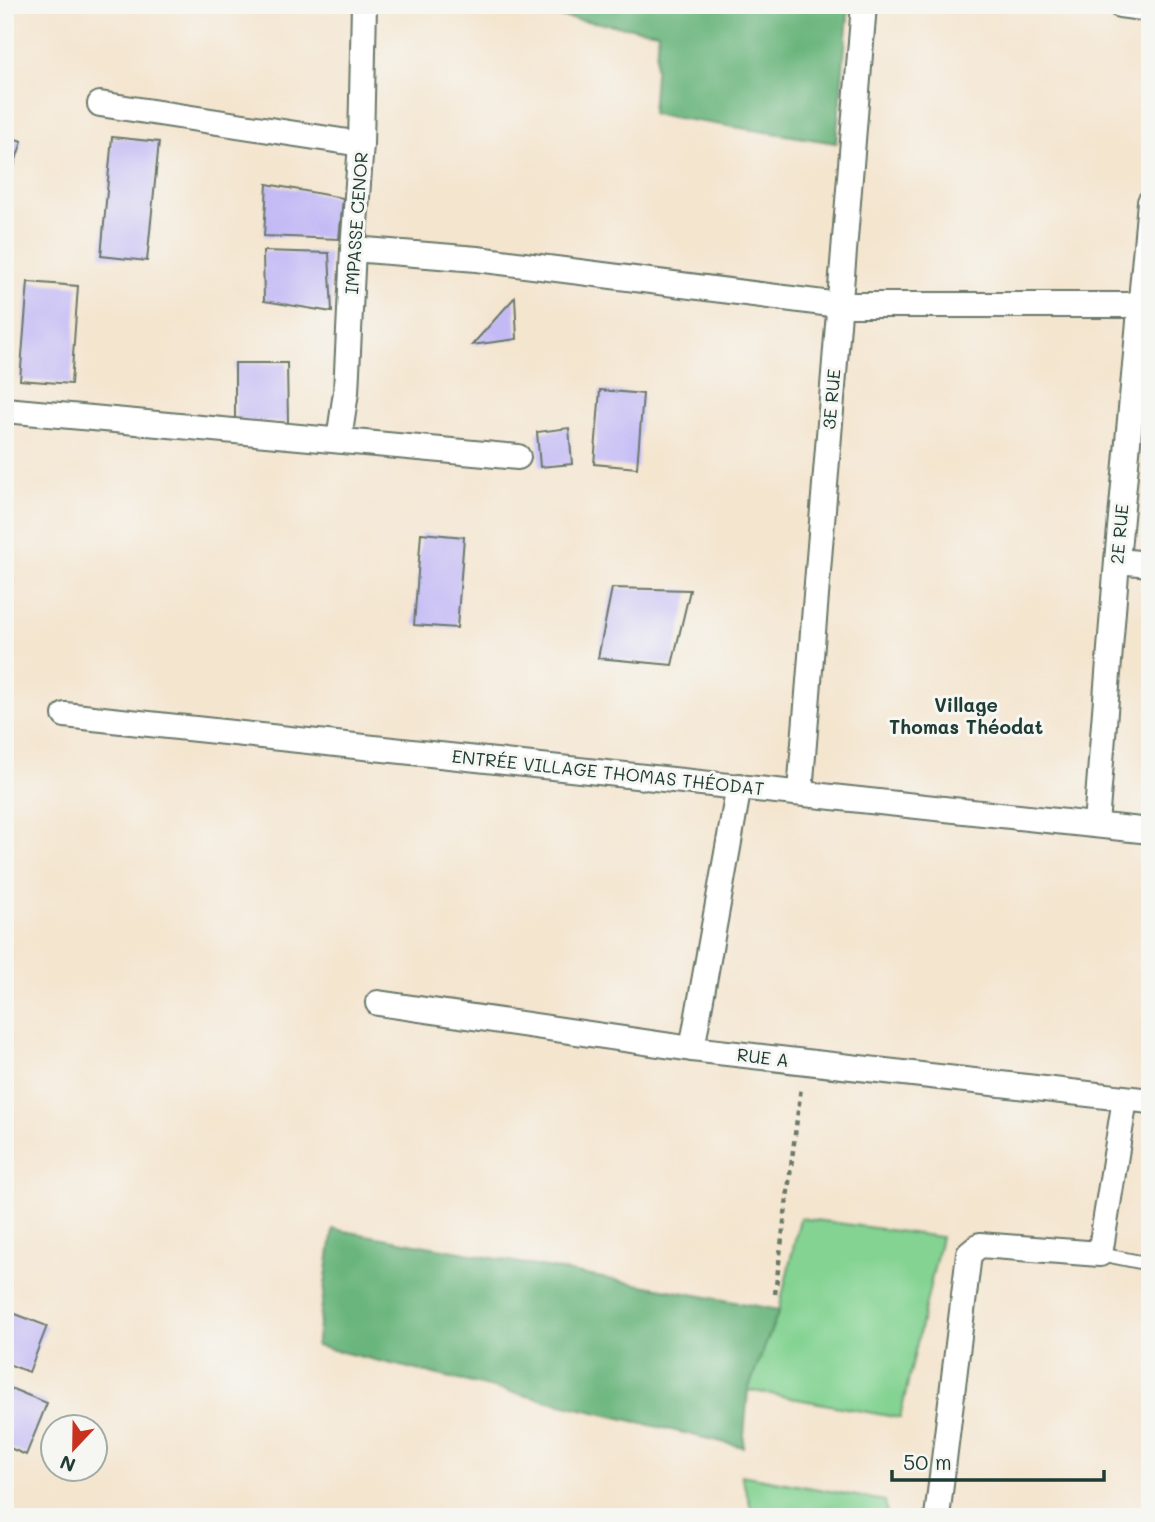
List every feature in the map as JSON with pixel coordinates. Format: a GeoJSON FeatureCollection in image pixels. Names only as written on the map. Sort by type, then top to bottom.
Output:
{"type":"FeatureCollection","features":[{"type":"Feature","properties":{"kind":"street","name":"IMPASSE CENOR"},"geometry":{"type":"LineString","coordinates":[[339,440],[346,392],[361,144],[364,5]]}},
{"type":"Feature","properties":{"kind":"street","name":"3E RUE"},"geometry":{"type":"LineString","coordinates":[[800,792],[864,5]]}},
{"type":"Feature","properties":{"kind":"street"},"geometry":{"type":"LineString","coordinates":[[1120,5],[1150,9]]}},
{"type":"Feature","properties":{"kind":"street"},"geometry":{"type":"LineString","coordinates":[[100,104],[361,144]]}},
{"type":"Feature","properties":{"kind":"street","name":"2E RUE"},"geometry":{"type":"LineString","coordinates":[[1096,824],[1116,561],[1145,305],[1150,202]]}},
{"type":"Feature","properties":{"kind":"street"},"geometry":{"type":"LineString","coordinates":[[353,249],[477,259],[839,306],[1145,305]]}},
{"type":"Feature","properties":{"kind":"street"},"geometry":{"type":"LineString","coordinates":[[5,410],[519,457]]}},
{"type":"Feature","properties":{"kind":"street"},"geometry":{"type":"LineString","coordinates":[[1116,561],[1150,564]]}},
{"type":"Feature","properties":{"kind":"street","name":"ENTRÉE VILLAGE THOMAS THÉODAT"},"geometry":{"type":"LineString","coordinates":[[65,715],[1150,831]]}},
{"type":"Feature","properties":{"kind":"street"},"geometry":{"type":"LineString","coordinates":[[692,1049],[739,786]]}},
{"type":"Feature","properties":{"kind":"street","name":"RUE A"},"geometry":{"type":"LineString","coordinates":[[378,1003],[692,1049],[1150,1101]]}},
{"type":"Feature","properties":{"kind":"street"},"geometry":{"type":"LineString","coordinates":[[937,1517],[969,1254],[980,1245],[1100,1254],[1125,1099]]}},
{"type":"Feature","properties":{"kind":"lane"},"geometry":{"type":"LineString","coordinates":[[1100,1254],[1150,1264]]}},
{"type":"Feature","properties":{"kind":"path"},"geometry":{"type":"LineString","coordinates":[[775,1294],[804,1062]]}},
{"type":"Feature","properties":{"kind":"green space"},"geometry":{"type":"Polygon","coordinates":[[[483,5],[849,5],[836,143],[652,114],[658,32],[483,5]]]}},
{"type":"Feature","properties":{"kind":"green space"},"geometry":{"type":"Polygon","coordinates":[[[800,1218],[941,1237],[900,1418],[748,1390],[779,1310],[800,1218]]]}},
{"type":"Feature","properties":{"kind":"green space"},"geometry":{"type":"Polygon","coordinates":[[[333,1229],[779,1310],[748,1390],[743,1447],[316,1346],[333,1229]]]}},
{"type":"Feature","properties":{"kind":"green space"},"geometry":{"type":"Polygon","coordinates":[[[741,1475],[885,1501],[887,1517],[754,1517],[741,1475]]]}},
{"type":"Feature","properties":{"kind":"building"},"geometry":{"type":"Polygon","coordinates":[[[5,136],[22,141],[6,191],[5,191],[5,136]]]}},
{"type":"Feature","properties":{"kind":"building"},"geometry":{"type":"Polygon","coordinates":[[[112,137],[159,142],[147,261],[101,256],[112,137]]]}},
{"type":"Feature","properties":{"kind":"building"},"geometry":{"type":"Polygon","coordinates":[[[267,184],[343,198],[339,239],[264,236],[267,184]]]}},
{"type":"Feature","properties":{"kind":"building"},"geometry":{"type":"Polygon","coordinates":[[[263,251],[329,253],[332,312],[264,301],[263,251]]]}},
{"type":"Feature","properties":{"kind":"building"},"geometry":{"type":"Polygon","coordinates":[[[28,282],[78,286],[71,384],[20,380],[28,282]]]}},
{"type":"Feature","properties":{"kind":"building"},"geometry":{"type":"Polygon","coordinates":[[[515,297],[517,339],[472,345],[515,297]]]}},
{"type":"Feature","properties":{"kind":"building"},"geometry":{"type":"Polygon","coordinates":[[[235,363],[287,363],[288,423],[235,420],[235,363]]]}},
{"type":"Feature","properties":{"kind":"building"},"geometry":{"type":"Polygon","coordinates":[[[600,390],[643,394],[637,468],[594,464],[600,390]]]}},
{"type":"Feature","properties":{"kind":"building"},"geometry":{"type":"Polygon","coordinates":[[[569,428],[572,464],[540,467],[537,432],[569,428]]]}},
{"type":"Feature","properties":{"kind":"building"},"geometry":{"type":"Polygon","coordinates":[[[421,533],[464,537],[457,628],[414,625],[421,533]]]}},
{"type":"Feature","properties":{"kind":"building"},"geometry":{"type":"Polygon","coordinates":[[[612,588],[690,590],[672,665],[598,658],[612,588]]]}},
{"type":"Feature","properties":{"kind":"building"},"geometry":{"type":"Polygon","coordinates":[[[5,1310],[47,1326],[29,1372],[5,1363],[5,1310]]]}},
{"type":"Feature","properties":{"kind":"building"},"geometry":{"type":"Polygon","coordinates":[[[5,1386],[47,1403],[43,1414],[38,1414],[38,1425],[26,1455],[5,1446],[5,1386]]]}},
{"type":"Feature","properties":{"kind":"district","name":"Village Thomas Théodat"},"geometry":{"type":"Point","coordinates":[966,715]}}]}
